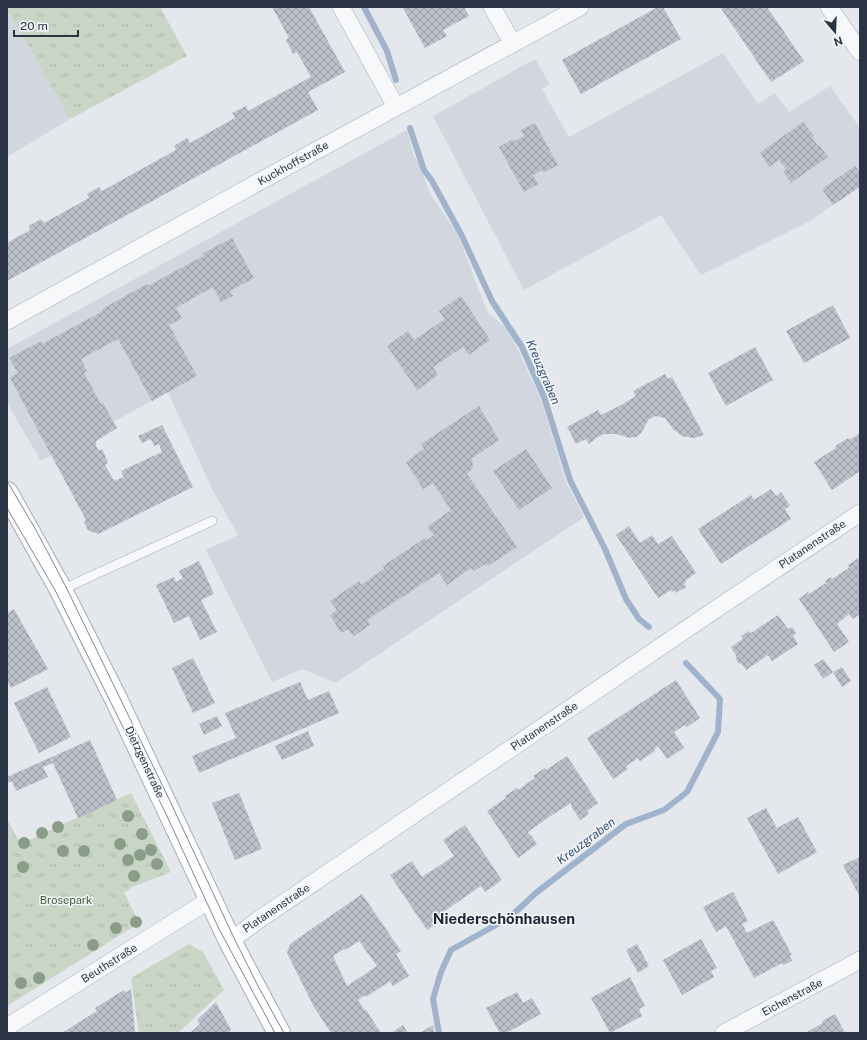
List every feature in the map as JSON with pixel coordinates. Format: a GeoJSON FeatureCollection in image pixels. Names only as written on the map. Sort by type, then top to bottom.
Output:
{"type":"FeatureCollection","features":[{"type":"Feature","properties":{"kind":"main road","name":"Dietzgenstraße"},"geometry":{"type":"LineString","coordinates":[[7,493],[61,590],[117,701],[230,941],[279,1033]]}},
{"type":"Feature","properties":{"kind":"street"},"geometry":{"type":"LineString","coordinates":[[341,7],[396,107]]}},
{"type":"Feature","properties":{"kind":"street"},"geometry":{"type":"LineString","coordinates":[[492,7],[513,44]]}},
{"type":"Feature","properties":{"kind":"street","name":"Kuckhoffstraße"},"geometry":{"type":"LineString","coordinates":[[7,321],[580,7]]}},
{"type":"Feature","properties":{"kind":"street"},"geometry":{"type":"LineString","coordinates":[[829,7],[860,52]]}},
{"type":"Feature","properties":{"kind":"street","name":"Platanenstraße"},"geometry":{"type":"LineString","coordinates":[[230,941],[257,921],[722,605],[860,513]]}},
{"type":"Feature","properties":{"kind":"street","name":"Beuthstraße"},"geometry":{"type":"LineString","coordinates":[[7,1027],[211,899]]}},
{"type":"Feature","properties":{"kind":"street","name":"Eichenstraße"},"geometry":{"type":"LineString","coordinates":[[724,1033],[860,960]]}},
{"type":"Feature","properties":{"kind":"lane"},"geometry":{"type":"LineString","coordinates":[[61,590],[212,521]]}},
{"type":"Feature","properties":{"kind":"shaded area"},"geometry":{"type":"Polygon","coordinates":[[[7,10],[70,119],[7,157],[7,10]]]}},
{"type":"Feature","properties":{"kind":"shaded area"},"geometry":{"type":"Polygon","coordinates":[[[723,53],[758,104],[775,93],[789,112],[830,86],[860,128],[860,186],[810,221],[701,275],[661,215],[524,290],[433,116],[535,59],[550,84],[542,89],[569,137],[723,53]]]}},
{"type":"Feature","properties":{"kind":"shaded area"},"geometry":{"type":"Polygon","coordinates":[[[407,130],[414,156],[418,162],[431,195],[457,233],[488,313],[508,329],[540,397],[566,482],[584,517],[336,683],[302,669],[272,682],[206,550],[238,535],[212,489],[168,392],[41,461],[7,403],[7,349],[407,130]]]}},
{"type":"Feature","properties":{"kind":"green space"},"geometry":{"type":"Polygon","coordinates":[[[7,7],[160,7],[187,56],[70,119],[7,10],[7,7]]]}},
{"type":"Feature","properties":{"kind":"green space","name":"Brosepark"},"geometry":{"type":"Polygon","coordinates":[[[131,793],[171,872],[130,888],[130,890],[124,892],[139,923],[7,1006],[7,818],[20,844],[131,793]]]}},
{"type":"Feature","properties":{"kind":"green space"},"geometry":{"type":"Polygon","coordinates":[[[189,944],[203,952],[224,990],[179,1032],[139,1033],[131,978],[189,944]]]}},
{"type":"Feature","properties":{"kind":"building"},"geometry":{"type":"Polygon","coordinates":[[[272,7],[309,7],[345,72],[308,92],[318,110],[7,281],[7,243],[30,230],[29,226],[41,219],[44,223],[89,198],[87,194],[99,187],[102,191],[176,150],[174,146],[187,138],[190,143],[235,118],[232,113],[246,106],[248,111],[311,77],[297,52],[293,54],[286,40],[289,38],[272,7]]]}},
{"type":"Feature","properties":{"kind":"building"},"geometry":{"type":"Polygon","coordinates":[[[464,7],[469,16],[443,30],[447,36],[425,48],[403,8],[464,7]]]}},
{"type":"Feature","properties":{"kind":"building"},"geometry":{"type":"Polygon","coordinates":[[[658,7],[663,7],[681,39],[581,94],[562,60],[658,7]]]}},
{"type":"Feature","properties":{"kind":"building"},"geometry":{"type":"Polygon","coordinates":[[[720,7],[767,7],[804,61],[771,82],[720,7]]]}},
{"type":"Feature","properties":{"kind":"building"},"geometry":{"type":"Polygon","coordinates":[[[803,122],[814,136],[812,138],[828,157],[791,183],[783,171],[786,169],[779,160],[769,167],[760,153],[803,122]]]}},
{"type":"Feature","properties":{"kind":"building"},"geometry":{"type":"Polygon","coordinates":[[[535,123],[558,165],[543,173],[542,170],[533,175],[538,184],[524,192],[499,147],[513,139],[515,141],[524,136],[521,130],[535,123]]]}},
{"type":"Feature","properties":{"kind":"building"},"geometry":{"type":"Polygon","coordinates":[[[855,166],[860,172],[860,187],[833,205],[822,189],[855,166]]]}},
{"type":"Feature","properties":{"kind":"building"},"geometry":{"type":"Polygon","coordinates":[[[232,238],[254,278],[230,291],[233,296],[221,302],[213,287],[176,308],[182,318],[169,325],[197,376],[152,401],[118,339],[81,359],[87,371],[84,373],[101,404],[103,403],[117,428],[96,441],[96,446],[99,451],[102,449],[108,463],[105,465],[114,481],[124,477],[121,471],[162,452],[159,444],[154,446],[151,439],[142,443],[138,436],[162,425],[193,487],[98,534],[88,530],[84,522],[86,520],[10,378],[18,373],[9,358],[41,341],[42,344],[103,311],[102,309],[147,284],[148,286],[203,256],[202,254],[232,238]]]}},
{"type":"Feature","properties":{"kind":"building"},"geometry":{"type":"Polygon","coordinates":[[[461,296],[490,340],[469,355],[463,347],[433,367],[438,375],[417,390],[387,346],[408,331],[414,340],[445,319],[439,311],[461,296]]]}},
{"type":"Feature","properties":{"kind":"building"},"geometry":{"type":"Polygon","coordinates":[[[833,305],[850,338],[804,363],[786,331],[833,305]]]}},
{"type":"Feature","properties":{"kind":"building"},"geometry":{"type":"Polygon","coordinates":[[[755,347],[773,380],[726,406],[708,373],[755,347]]]}},
{"type":"Feature","properties":{"kind":"building"},"geometry":{"type":"Polygon","coordinates":[[[665,374],[668,379],[672,377],[704,435],[694,438],[682,436],[673,429],[665,418],[656,416],[649,419],[641,433],[636,437],[630,438],[616,434],[604,434],[589,444],[586,439],[576,444],[567,427],[598,410],[601,415],[623,404],[636,396],[633,391],[665,374]]]}},
{"type":"Feature","properties":{"kind":"building"},"geometry":{"type":"Polygon","coordinates":[[[479,406],[499,440],[472,458],[473,468],[467,474],[517,547],[488,566],[485,564],[474,571],[471,568],[447,585],[439,573],[367,620],[370,625],[354,636],[348,629],[341,633],[330,615],[337,610],[330,601],[359,581],[361,585],[384,569],[383,566],[425,538],[427,540],[434,535],[427,527],[451,510],[433,483],[423,489],[406,462],[424,449],[421,444],[479,406]]]}},
{"type":"Feature","properties":{"kind":"building"},"geometry":{"type":"Polygon","coordinates":[[[860,433],[860,471],[832,490],[814,462],[836,448],[835,446],[860,433]]]}},
{"type":"Feature","properties":{"kind":"building"},"geometry":{"type":"Polygon","coordinates":[[[526,449],[552,488],[519,510],[493,471],[526,449]]]}},
{"type":"Feature","properties":{"kind":"building"},"geometry":{"type":"Polygon","coordinates":[[[771,489],[776,496],[781,492],[790,506],[785,509],[791,519],[721,564],[698,529],[751,495],[754,500],[771,489]]]}},
{"type":"Feature","properties":{"kind":"building"},"geometry":{"type":"Polygon","coordinates":[[[629,526],[640,543],[652,535],[658,544],[672,536],[696,573],[685,581],[686,582],[684,584],[686,587],[676,593],[674,590],[672,592],[671,590],[658,598],[616,535],[629,526]]]}},
{"type":"Feature","properties":{"kind":"building"},"geometry":{"type":"Polygon","coordinates":[[[860,557],[860,614],[853,619],[849,614],[837,624],[849,642],[834,652],[799,599],[808,592],[809,594],[826,583],[825,581],[831,577],[832,579],[849,568],[848,565],[860,557]]]}},
{"type":"Feature","properties":{"kind":"building"},"geometry":{"type":"Polygon","coordinates":[[[199,561],[214,594],[201,600],[217,632],[200,640],[189,616],[174,623],[156,585],[174,577],[176,582],[183,578],[179,571],[199,561]]]}},
{"type":"Feature","properties":{"kind":"building"},"geometry":{"type":"Polygon","coordinates":[[[14,609],[48,669],[11,688],[7,681],[7,613],[14,609]]]}},
{"type":"Feature","properties":{"kind":"building"},"geometry":{"type":"Polygon","coordinates":[[[778,615],[788,629],[792,627],[796,633],[793,636],[798,644],[772,661],[768,655],[746,670],[741,663],[739,664],[731,647],[743,639],[741,636],[749,631],[751,633],[778,615]]]}},
{"type":"Feature","properties":{"kind":"building"},"geometry":{"type":"Polygon","coordinates":[[[193,658],[215,703],[193,713],[172,668],[193,658]]]}},
{"type":"Feature","properties":{"kind":"building"},"geometry":{"type":"Polygon","coordinates":[[[823,659],[833,672],[823,679],[814,665],[823,659]]]}},
{"type":"Feature","properties":{"kind":"building"},"geometry":{"type":"Polygon","coordinates":[[[842,667],[851,681],[842,687],[833,672],[842,667]]]}},
{"type":"Feature","properties":{"kind":"building"},"geometry":{"type":"Polygon","coordinates":[[[676,680],[700,718],[687,727],[685,725],[674,732],[684,748],[667,759],[658,746],[654,749],[655,751],[640,761],[638,758],[626,766],[628,769],[613,779],[587,738],[676,680]]]}},
{"type":"Feature","properties":{"kind":"building"},"geometry":{"type":"Polygon","coordinates":[[[300,682],[308,700],[329,691],[339,713],[199,773],[192,756],[236,738],[225,713],[300,682]]]}},
{"type":"Feature","properties":{"kind":"building"},"geometry":{"type":"Polygon","coordinates":[[[47,687],[71,737],[39,753],[14,703],[47,687]]]}},
{"type":"Feature","properties":{"kind":"building"},"geometry":{"type":"Polygon","coordinates":[[[217,716],[222,726],[204,735],[199,724],[217,716]]]}},
{"type":"Feature","properties":{"kind":"building"},"geometry":{"type":"Polygon","coordinates":[[[308,731],[314,746],[282,760],[275,746],[308,731]]]}},
{"type":"Feature","properties":{"kind":"building"},"geometry":{"type":"Polygon","coordinates":[[[90,740],[117,800],[78,818],[53,763],[43,767],[48,777],[16,791],[12,781],[7,783],[7,777],[90,740]]]}},
{"type":"Feature","properties":{"kind":"building"},"geometry":{"type":"Polygon","coordinates":[[[567,756],[598,803],[587,811],[589,814],[580,820],[572,808],[571,803],[549,817],[528,832],[537,844],[518,858],[487,811],[506,798],[505,796],[517,788],[518,790],[535,778],[533,776],[545,768],[546,770],[567,756]]]}},
{"type":"Feature","properties":{"kind":"building"},"geometry":{"type":"Polygon","coordinates":[[[239,793],[262,849],[235,860],[212,803],[239,793]]]}},
{"type":"Feature","properties":{"kind":"building"},"geometry":{"type":"Polygon","coordinates":[[[766,808],[777,828],[798,817],[817,852],[778,874],[747,818],[766,808]]]}},
{"type":"Feature","properties":{"kind":"building"},"geometry":{"type":"Polygon","coordinates":[[[465,825],[502,880],[485,892],[481,886],[440,914],[444,919],[427,930],[390,875],[412,861],[422,877],[454,856],[443,840],[465,825]]]}},
{"type":"Feature","properties":{"kind":"building"},"geometry":{"type":"Polygon","coordinates":[[[860,857],[860,897],[843,865],[860,857]]]}},
{"type":"Feature","properties":{"kind":"building"},"geometry":{"type":"Polygon","coordinates":[[[733,892],[748,921],[742,924],[747,933],[773,920],[792,955],[790,956],[792,961],[783,965],[782,963],[754,978],[726,926],[716,932],[703,907],[733,892]]]}},
{"type":"Feature","properties":{"kind":"building"},"geometry":{"type":"Polygon","coordinates":[[[362,894],[401,951],[396,954],[409,976],[393,986],[390,981],[366,997],[365,995],[358,1000],[381,1033],[331,1033],[314,1007],[287,953],[290,944],[362,894]],[[359,941],[333,956],[347,986],[377,966],[359,941]]]}},
{"type":"Feature","properties":{"kind":"building"},"geometry":{"type":"Polygon","coordinates":[[[701,939],[717,968],[711,971],[714,977],[682,995],[663,960],[701,939]]]}},
{"type":"Feature","properties":{"kind":"building"},"geometry":{"type":"Polygon","coordinates":[[[637,944],[649,966],[638,973],[626,950],[637,944]]]}},
{"type":"Feature","properties":{"kind":"building"},"geometry":{"type":"Polygon","coordinates":[[[630,977],[645,1006],[639,1009],[642,1016],[610,1033],[591,998],[630,977]]]}},
{"type":"Feature","properties":{"kind":"building"},"geometry":{"type":"Polygon","coordinates":[[[131,989],[134,1033],[62,1033],[97,1011],[95,1008],[124,990],[126,993],[131,989]]]}},
{"type":"Feature","properties":{"kind":"building"},"geometry":{"type":"Polygon","coordinates":[[[517,992],[523,1003],[532,998],[541,1014],[506,1033],[500,1033],[486,1008],[517,992]]]}},
{"type":"Feature","properties":{"kind":"building"},"geometry":{"type":"Polygon","coordinates":[[[216,1002],[231,1030],[228,1033],[190,1033],[200,1024],[197,1020],[216,1002]]]}},
{"type":"Feature","properties":{"kind":"building"},"geometry":{"type":"Polygon","coordinates":[[[835,1014],[845,1033],[805,1033],[823,1023],[822,1021],[835,1014]]]}},
{"type":"Feature","properties":{"kind":"building"},"geometry":{"type":"Polygon","coordinates":[[[403,1025],[408,1033],[391,1033],[403,1025]]]}},
{"type":"Feature","properties":{"kind":"building"},"geometry":{"type":"Polygon","coordinates":[[[433,1025],[434,1033],[420,1033],[433,1025]]]}},
{"type":"Feature","properties":{"kind":"waterway","name":"Kreuzgraben"},"geometry":{"type":"LineString","coordinates":[[364,7],[387,51],[396,80]]}},
{"type":"Feature","properties":{"kind":"waterway","name":"Kreuzgraben"},"geometry":{"type":"LineString","coordinates":[[410,128],[424,170],[432,181],[461,234],[492,301],[522,347],[544,397],[570,480],[605,549],[626,599],[639,619],[649,627]]}},
{"type":"Feature","properties":{"kind":"waterway","name":"Kreuzgraben"},"geometry":{"type":"LineString","coordinates":[[439,1033],[433,999],[441,972],[451,950],[510,917],[537,892],[626,824],[664,810],[687,792],[718,732],[720,699],[686,663]]}},
{"type":"Feature","properties":{"kind":"tram line"},"geometry":{"type":"LineString","coordinates":[[7,481],[36,530],[66,587],[169,799],[234,938],[284,1033]]}},
{"type":"Feature","properties":{"kind":"tram line"},"geometry":{"type":"LineString","coordinates":[[7,508],[55,590],[166,814],[219,929],[275,1033]]}},
{"type":"Feature","properties":{"kind":"district","name":"Niederschönhausen"},"geometry":{"type":"Point","coordinates":[504,918]}}]}
